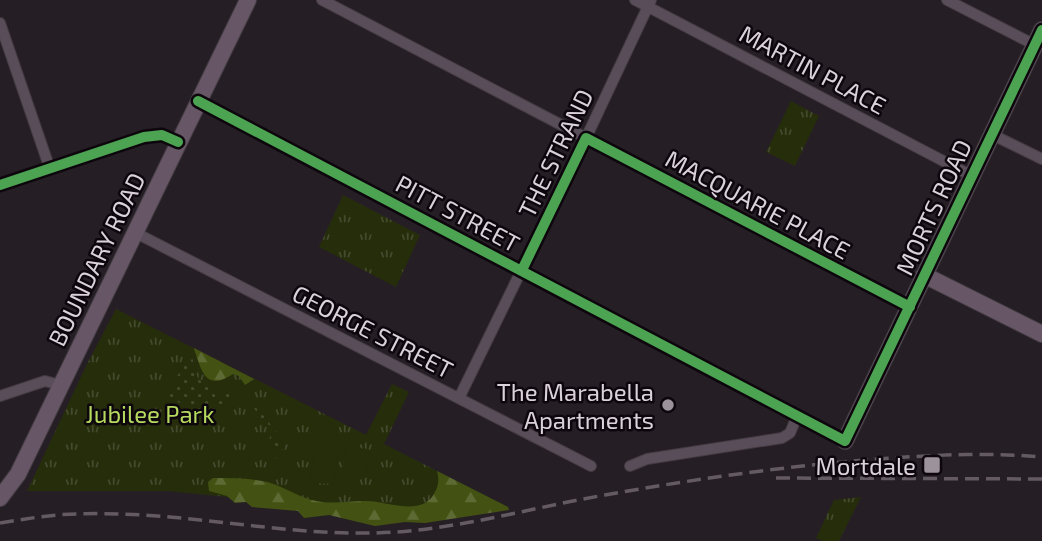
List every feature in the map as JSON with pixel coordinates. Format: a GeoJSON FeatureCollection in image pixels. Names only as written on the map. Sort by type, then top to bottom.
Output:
{"type":"FeatureCollection","features":[{"type":"Feature","properties":{"kind":"street","name":"BOUNDARY ROAD"},"geometry":{"type":"LineString","coordinates":[[0,498],[18,474],[248,0]]}},
{"type":"Feature","properties":{"kind":"street","name":"MACQUARIE PLACE"},"geometry":{"type":"LineString","coordinates":[[322,0],[910,307]]}},
{"type":"Feature","properties":{"kind":"street","name":"MARTIN PLACE"},"geometry":{"type":"LineString","coordinates":[[635,0],[649,3],[972,176]]}},
{"type":"Feature","properties":{"kind":"street"},"geometry":{"type":"LineString","coordinates":[[947,0],[1038,38]]}},
{"type":"Feature","properties":{"kind":"street","name":"THE STRAND"},"geometry":{"type":"LineString","coordinates":[[459,398],[649,3]]}},
{"type":"Feature","properties":{"kind":"street"},"geometry":{"type":"LineString","coordinates":[[0,23],[50,169]]}},
{"type":"Feature","properties":{"kind":"street","name":"MORTS ROAD"},"geometry":{"type":"LineString","coordinates":[[845,441],[1038,38]]}},
{"type":"Feature","properties":{"kind":"street","name":"PITT STREET"},"geometry":{"type":"LineString","coordinates":[[198,101],[845,441]]}},
{"type":"Feature","properties":{"kind":"street"},"geometry":{"type":"LineString","coordinates":[[991,134],[1042,159]]}},
{"type":"Feature","properties":{"kind":"street"},"geometry":{"type":"LineString","coordinates":[[0,185],[153,135],[162,135],[178,142]]}},
{"type":"Feature","properties":{"kind":"street","name":"GEORGE STREET"},"geometry":{"type":"LineString","coordinates":[[136,233],[591,466]]}},
{"type":"Feature","properties":{"kind":"street"},"geometry":{"type":"LineString","coordinates":[[925,275],[1042,334]]}},
{"type":"Feature","properties":{"kind":"street"},"geometry":{"type":"LineString","coordinates":[[0,396],[50,380],[60,386]]}},
{"type":"Feature","properties":{"kind":"street"},"geometry":{"type":"LineString","coordinates":[[630,466],[647,459],[782,439],[790,433],[797,416]]}},
{"type":"Feature","properties":{"kind":"green space"},"geometry":{"type":"Polygon","coordinates":[[[791,101],[819,116],[795,166],[766,152],[791,101]]]}},
{"type":"Feature","properties":{"kind":"green space"},"geometry":{"type":"Polygon","coordinates":[[[343,195],[420,235],[396,287],[319,247],[343,195]]]}},
{"type":"Feature","properties":{"kind":"green space","name":"Jubilee Park"},"geometry":{"type":"Polygon","coordinates":[[[116,309],[366,435],[392,384],[409,392],[384,444],[508,507],[378,512],[167,491],[27,491],[116,309]]]}},
{"type":"Feature","properties":{"kind":"green space"},"geometry":{"type":"Polygon","coordinates":[[[194,348],[254,379],[245,385],[239,376],[233,374],[224,379],[210,380],[202,371],[194,348]]]}},
{"type":"Feature","properties":{"kind":"green space"},"geometry":{"type":"Polygon","coordinates":[[[190,353],[200,380],[213,388],[233,394],[210,419],[193,407],[165,398],[190,353]]]}},
{"type":"Feature","properties":{"kind":"green space"},"geometry":{"type":"Polygon","coordinates":[[[251,404],[255,405],[285,443],[284,449],[276,451],[276,459],[268,446],[271,432],[251,404]]]}},
{"type":"Feature","properties":{"kind":"green space"},"geometry":{"type":"Polygon","coordinates":[[[314,435],[338,436],[335,484],[311,483],[314,435]]]}},
{"type":"Feature","properties":{"kind":"green space"},"geometry":{"type":"Polygon","coordinates":[[[345,447],[369,449],[367,476],[343,475],[345,447]]]}},
{"type":"Feature","properties":{"kind":"green space"},"geometry":{"type":"Polygon","coordinates":[[[437,471],[508,507],[509,510],[425,523],[405,522],[375,526],[329,515],[304,518],[298,511],[252,507],[246,502],[235,503],[227,496],[209,491],[208,482],[213,478],[254,480],[319,501],[366,501],[413,506],[429,500],[435,492],[437,471]]]}},
{"type":"Feature","properties":{"kind":"green space"},"geometry":{"type":"Polygon","coordinates":[[[861,497],[839,541],[816,538],[834,500],[861,497]]]}},
{"type":"Feature","properties":{"kind":"railway"},"geometry":{"type":"LineString","coordinates":[[0,523],[59,515],[119,514],[317,532],[396,532],[475,521],[639,489],[775,469],[940,455],[1042,457]]}},
{"type":"Feature","properties":{"kind":"railway"},"geometry":{"type":"LineString","coordinates":[[776,478],[1042,479]]}},
{"type":"Feature","properties":{"kind":"cycle path"},"geometry":{"type":"LineString","coordinates":[[198,101],[845,441],[1042,30]]}},
{"type":"Feature","properties":{"kind":"cycle path"},"geometry":{"type":"LineString","coordinates":[[0,185],[144,137],[162,135],[178,142]]}},
{"type":"Feature","properties":{"kind":"cycle path"},"geometry":{"type":"LineString","coordinates":[[522,270],[586,138],[910,307]]}},
{"type":"Feature","properties":{"kind":"place","name":"The Marabella Apartments"},"geometry":{"type":"Point","coordinates":[668,405]}},
{"type":"Feature","properties":{"kind":"place","name":"Mortdale"},"geometry":{"type":"Point","coordinates":[932,465]}}]}
